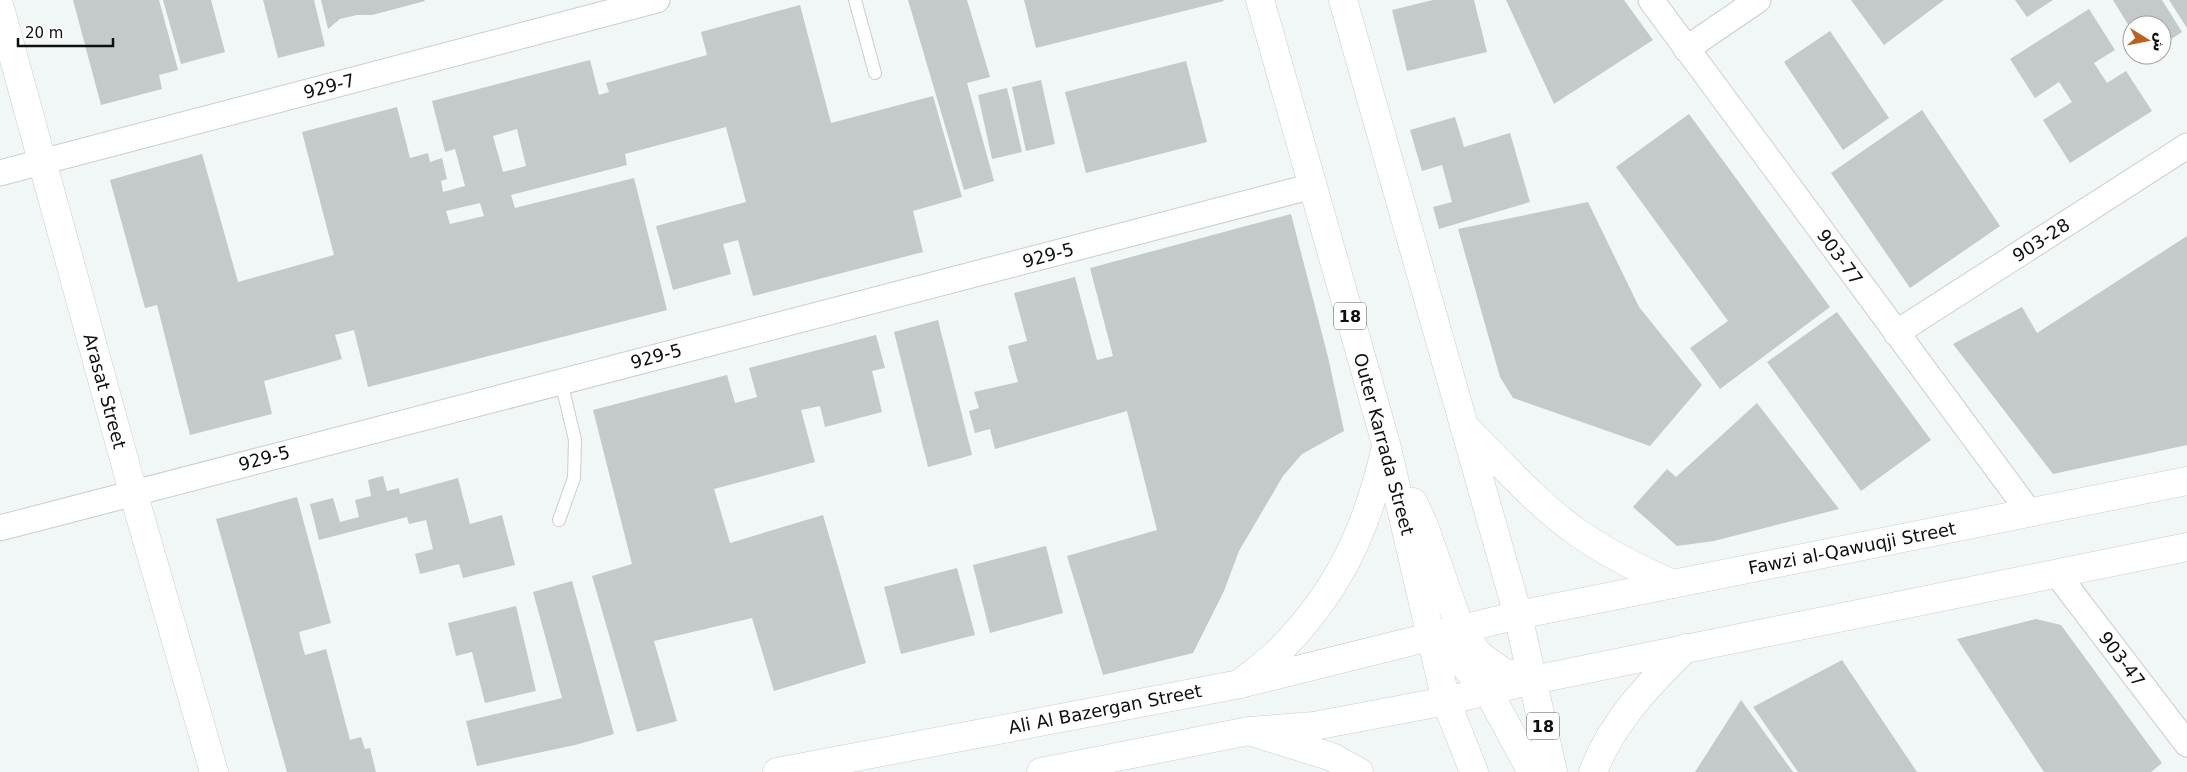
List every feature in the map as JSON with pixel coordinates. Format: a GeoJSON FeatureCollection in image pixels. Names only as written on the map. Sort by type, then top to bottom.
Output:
{"type":"FeatureCollection","features":[{"type":"Feature","properties":{"kind":"street","name":"929-7"},"geometry":{"type":"LineString","coordinates":[[0,173],[657,0]]}},
{"type":"Feature","properties":{"kind":"street","name":"Outer Karrada Street"},"geometry":{"type":"LineString","coordinates":[[1260,0],[1386,444],[1446,701],[1474,772]]}},
{"type":"Feature","properties":{"kind":"street","name":"18"},"geometry":{"type":"LineString","coordinates":[[1343,0],[1462,424],[1518,615],[1553,772]]}},
{"type":"Feature","properties":{"kind":"street","name":"903-77"},"geometry":{"type":"LineString","coordinates":[[1651,0],[2030,512]]}},
{"type":"Feature","properties":{"kind":"street"},"geometry":{"type":"LineString","coordinates":[[1686,49],[1758,0]]}},
{"type":"Feature","properties":{"kind":"street","name":"Arasat Street"},"geometry":{"type":"LineString","coordinates":[[0,8],[133,492],[214,772]]}},
{"type":"Feature","properties":{"kind":"street","name":"903-28"},"geometry":{"type":"LineString","coordinates":[[1896,333],[2187,146]]}},
{"type":"Feature","properties":{"kind":"street","name":"929-5"},"geometry":{"type":"LineString","coordinates":[[0,528],[1313,186]]}},
{"type":"Feature","properties":{"kind":"street"},"geometry":{"type":"LineString","coordinates":[[1462,424],[1538,501],[1578,533],[1623,560],[1672,584]]}},
{"type":"Feature","properties":{"kind":"street"},"geometry":{"type":"LineString","coordinates":[[1386,444],[1423,523],[1460,628],[1478,654],[1503,672],[1533,680]]}},
{"type":"Feature","properties":{"kind":"street"},"geometry":{"type":"LineString","coordinates":[[1240,684],[1277,653],[1309,617],[1337,578],[1360,536],[1376,491],[1386,444]]}},
{"type":"Feature","properties":{"kind":"street","name":"Fawzi al-Qawuqji Street"},"geometry":{"type":"LineString","coordinates":[[1460,628],[2187,481]]}},
{"type":"Feature","properties":{"kind":"street"},"geometry":{"type":"LineString","coordinates":[[1041,772],[1081,768],[1249,731],[1314,726],[1446,701],[1533,680],[1686,648],[2187,547]]}},
{"type":"Feature","properties":{"kind":"street","name":"903-47"},"geometry":{"type":"LineString","coordinates":[[2057,574],[2187,744]]}},
{"type":"Feature","properties":{"kind":"street","name":"Ali Al Bazergan Street"},"geometry":{"type":"LineString","coordinates":[[776,772],[1240,684],[1460,628]]}},
{"type":"Feature","properties":{"kind":"street"},"geometry":{"type":"LineString","coordinates":[[1431,635],[1465,666],[1486,691],[1532,772]]}},
{"type":"Feature","properties":{"kind":"street"},"geometry":{"type":"LineString","coordinates":[[1593,772],[1617,724],[1650,684],[1686,648]]}},
{"type":"Feature","properties":{"kind":"street"},"geometry":{"type":"LineString","coordinates":[[1249,731],[1332,757],[1359,772]]}},
{"type":"Feature","properties":{"kind":"lane"},"geometry":{"type":"LineString","coordinates":[[855,0],[875,73]]}},
{"type":"Feature","properties":{"kind":"lane"},"geometry":{"type":"LineString","coordinates":[[559,520],[574,478],[575,440],[561,381]]}},
{"type":"Feature","properties":{"kind":"building"},"geometry":{"type":"Polygon","coordinates":[[[73,0],[159,0],[178,70],[159,75],[162,89],[101,105],[73,0]]]}},
{"type":"Feature","properties":{"kind":"building"},"geometry":{"type":"Polygon","coordinates":[[[163,0],[211,0],[225,52],[181,64],[163,0]]]}},
{"type":"Feature","properties":{"kind":"building"},"geometry":{"type":"Polygon","coordinates":[[[263,0],[314,0],[325,46],[278,58],[263,0]]]}},
{"type":"Feature","properties":{"kind":"building"},"geometry":{"type":"Polygon","coordinates":[[[321,0],[425,1],[372,15],[357,15],[340,19],[328,29],[321,0]]]}},
{"type":"Feature","properties":{"kind":"building"},"geometry":{"type":"Polygon","coordinates":[[[908,0],[967,0],[990,77],[967,83],[994,181],[964,190],[908,0]]]}},
{"type":"Feature","properties":{"kind":"building"},"geometry":{"type":"Polygon","coordinates":[[[1024,0],[1223,0],[1224,1],[1036,48],[1024,0]]]}},
{"type":"Feature","properties":{"kind":"building"},"geometry":{"type":"Polygon","coordinates":[[[1433,0],[1474,0],[1487,52],[1407,71],[1392,10],[1433,0]]]}},
{"type":"Feature","properties":{"kind":"building"},"geometry":{"type":"Polygon","coordinates":[[[1506,0],[1624,0],[1653,40],[1554,104],[1506,0]]]}},
{"type":"Feature","properties":{"kind":"building"},"geometry":{"type":"Polygon","coordinates":[[[1851,0],[1944,0],[1884,45],[1851,0]]]}},
{"type":"Feature","properties":{"kind":"building"},"geometry":{"type":"Polygon","coordinates":[[[2015,0],[2053,0],[2027,17],[2015,0]]]}},
{"type":"Feature","properties":{"kind":"building"},"geometry":{"type":"Polygon","coordinates":[[[2113,0],[2162,0],[2171,15],[2122,15],[2113,0]]]}},
{"type":"Feature","properties":{"kind":"building"},"geometry":{"type":"Polygon","coordinates":[[[2169,0],[2187,0],[2187,28],[2169,0]]]}},
{"type":"Feature","properties":{"kind":"building"},"geometry":{"type":"Polygon","coordinates":[[[800,5],[831,123],[933,96],[962,197],[913,211],[923,252],[753,296],[738,240],[723,244],[731,274],[673,290],[656,226],[746,202],[726,127],[625,154],[627,165],[511,195],[515,208],[634,178],[667,310],[368,387],[354,330],[335,335],[342,359],[264,381],[272,414],[190,435],[157,305],[145,308],[110,180],[202,154],[238,282],[334,255],[302,132],[397,107],[410,158],[428,153],[430,162],[442,158],[447,179],[441,181],[443,192],[465,186],[455,149],[445,152],[432,101],[590,60],[599,95],[609,92],[606,83],[707,55],[701,32],[800,5]],[[517,129],[493,136],[503,172],[526,166],[517,129]],[[480,203],[446,211],[450,224],[484,216],[480,203]]]}},
{"type":"Feature","properties":{"kind":"building"},"geometry":{"type":"Polygon","coordinates":[[[2089,9],[2115,50],[2094,63],[2107,83],[2126,71],[2152,111],[2070,163],[2043,120],[2072,102],[2059,82],[2035,98],[2010,59],[2089,9]]]}},
{"type":"Feature","properties":{"kind":"building"},"geometry":{"type":"Polygon","coordinates":[[[2172,16],[2182,32],[2172,38],[2172,16]]]}},
{"type":"Feature","properties":{"kind":"building"},"geometry":{"type":"Polygon","coordinates":[[[1830,31],[1889,118],[1843,150],[1784,62],[1830,31]]]}},
{"type":"Feature","properties":{"kind":"building"},"geometry":{"type":"Polygon","coordinates":[[[1186,61],[1207,142],[1086,173],[1065,92],[1186,61]]]}},
{"type":"Feature","properties":{"kind":"building"},"geometry":{"type":"Polygon","coordinates":[[[1041,80],[1055,144],[1026,151],[1012,87],[1041,80]]]}},
{"type":"Feature","properties":{"kind":"building"},"geometry":{"type":"Polygon","coordinates":[[[1007,88],[1022,152],[992,159],[978,95],[1007,88]]]}},
{"type":"Feature","properties":{"kind":"building"},"geometry":{"type":"Polygon","coordinates":[[[1922,110],[2000,226],[1910,288],[1831,173],[1922,110]]]}},
{"type":"Feature","properties":{"kind":"building"},"geometry":{"type":"Polygon","coordinates":[[[1689,114],[1830,307],[1720,389],[1690,348],[1728,321],[1616,167],[1689,114]]]}},
{"type":"Feature","properties":{"kind":"building"},"geometry":{"type":"Polygon","coordinates":[[[1455,117],[1464,147],[1510,133],[1530,202],[1439,229],[1433,207],[1452,202],[1442,165],[1422,171],[1410,130],[1455,117]]]}},
{"type":"Feature","properties":{"kind":"building"},"geometry":{"type":"Polygon","coordinates":[[[1588,202],[1639,307],[1702,385],[1650,446],[1513,398],[1500,377],[1458,229],[1588,202]]]}},
{"type":"Feature","properties":{"kind":"building"},"geometry":{"type":"Polygon","coordinates":[[[1291,214],[1328,357],[1344,431],[1302,454],[1283,476],[1239,551],[1224,591],[1193,653],[1103,675],[1067,556],[1157,530],[1127,411],[995,449],[990,429],[975,433],[969,411],[979,408],[974,392],[1018,382],[1008,346],[1027,341],[1014,293],[1075,277],[1097,360],[1113,356],[1090,268],[1291,214]]]}},
{"type":"Feature","properties":{"kind":"building"},"geometry":{"type":"Polygon","coordinates":[[[2187,236],[2187,445],[2053,474],[1953,344],[2022,307],[2037,333],[2187,236]]]}},
{"type":"Feature","properties":{"kind":"building"},"geometry":{"type":"Polygon","coordinates":[[[1837,312],[1931,440],[1861,491],[1767,362],[1837,312]]]}},
{"type":"Feature","properties":{"kind":"building"},"geometry":{"type":"Polygon","coordinates":[[[938,320],[972,455],[928,467],[894,332],[938,320]]]}},
{"type":"Feature","properties":{"kind":"building"},"geometry":{"type":"Polygon","coordinates":[[[876,335],[885,368],[872,371],[882,412],[825,427],[820,406],[801,410],[815,462],[714,489],[730,543],[823,515],[866,663],[774,691],[752,618],[654,641],[677,721],[637,732],[592,576],[632,564],[593,410],[727,375],[735,403],[757,397],[749,368],[876,335]]]}},
{"type":"Feature","properties":{"kind":"building"},"geometry":{"type":"Polygon","coordinates":[[[1757,403],[1839,509],[1714,541],[1677,546],[1633,507],[1667,469],[1676,477],[1757,403]]]}},
{"type":"Feature","properties":{"kind":"building"},"geometry":{"type":"Polygon","coordinates":[[[383,476],[387,491],[399,488],[400,494],[458,478],[470,524],[502,515],[515,565],[463,578],[459,564],[420,574],[415,554],[433,549],[426,520],[409,524],[407,517],[319,540],[310,504],[333,498],[340,522],[359,517],[355,500],[371,496],[368,480],[383,476]]]}},
{"type":"Feature","properties":{"kind":"building"},"geometry":{"type":"Polygon","coordinates":[[[297,497],[331,623],[299,632],[305,655],[326,649],[350,740],[361,737],[365,749],[370,748],[376,772],[287,772],[216,519],[297,497]]]}},
{"type":"Feature","properties":{"kind":"building"},"geometry":{"type":"Polygon","coordinates":[[[1046,546],[1063,613],[990,633],[973,565],[1046,546]]]}},
{"type":"Feature","properties":{"kind":"building"},"geometry":{"type":"Polygon","coordinates":[[[957,568],[975,635],[901,654],[884,587],[957,568]]]}},
{"type":"Feature","properties":{"kind":"building"},"geometry":{"type":"Polygon","coordinates":[[[572,581],[614,734],[575,745],[477,766],[466,721],[562,698],[533,592],[572,581]]]}},
{"type":"Feature","properties":{"kind":"building"},"geometry":{"type":"Polygon","coordinates":[[[516,606],[536,691],[485,703],[472,652],[456,656],[448,623],[516,606]]]}},
{"type":"Feature","properties":{"kind":"building"},"geometry":{"type":"Polygon","coordinates":[[[2036,619],[2061,625],[2162,763],[2151,772],[2044,772],[1957,639],[2036,619]]]}},
{"type":"Feature","properties":{"kind":"building"},"geometry":{"type":"Polygon","coordinates":[[[1842,660],[1917,772],[1798,772],[1753,707],[1842,660]]]}},
{"type":"Feature","properties":{"kind":"building"},"geometry":{"type":"Polygon","coordinates":[[[1741,700],[1793,772],[1695,772],[1741,700]]]}}]}
